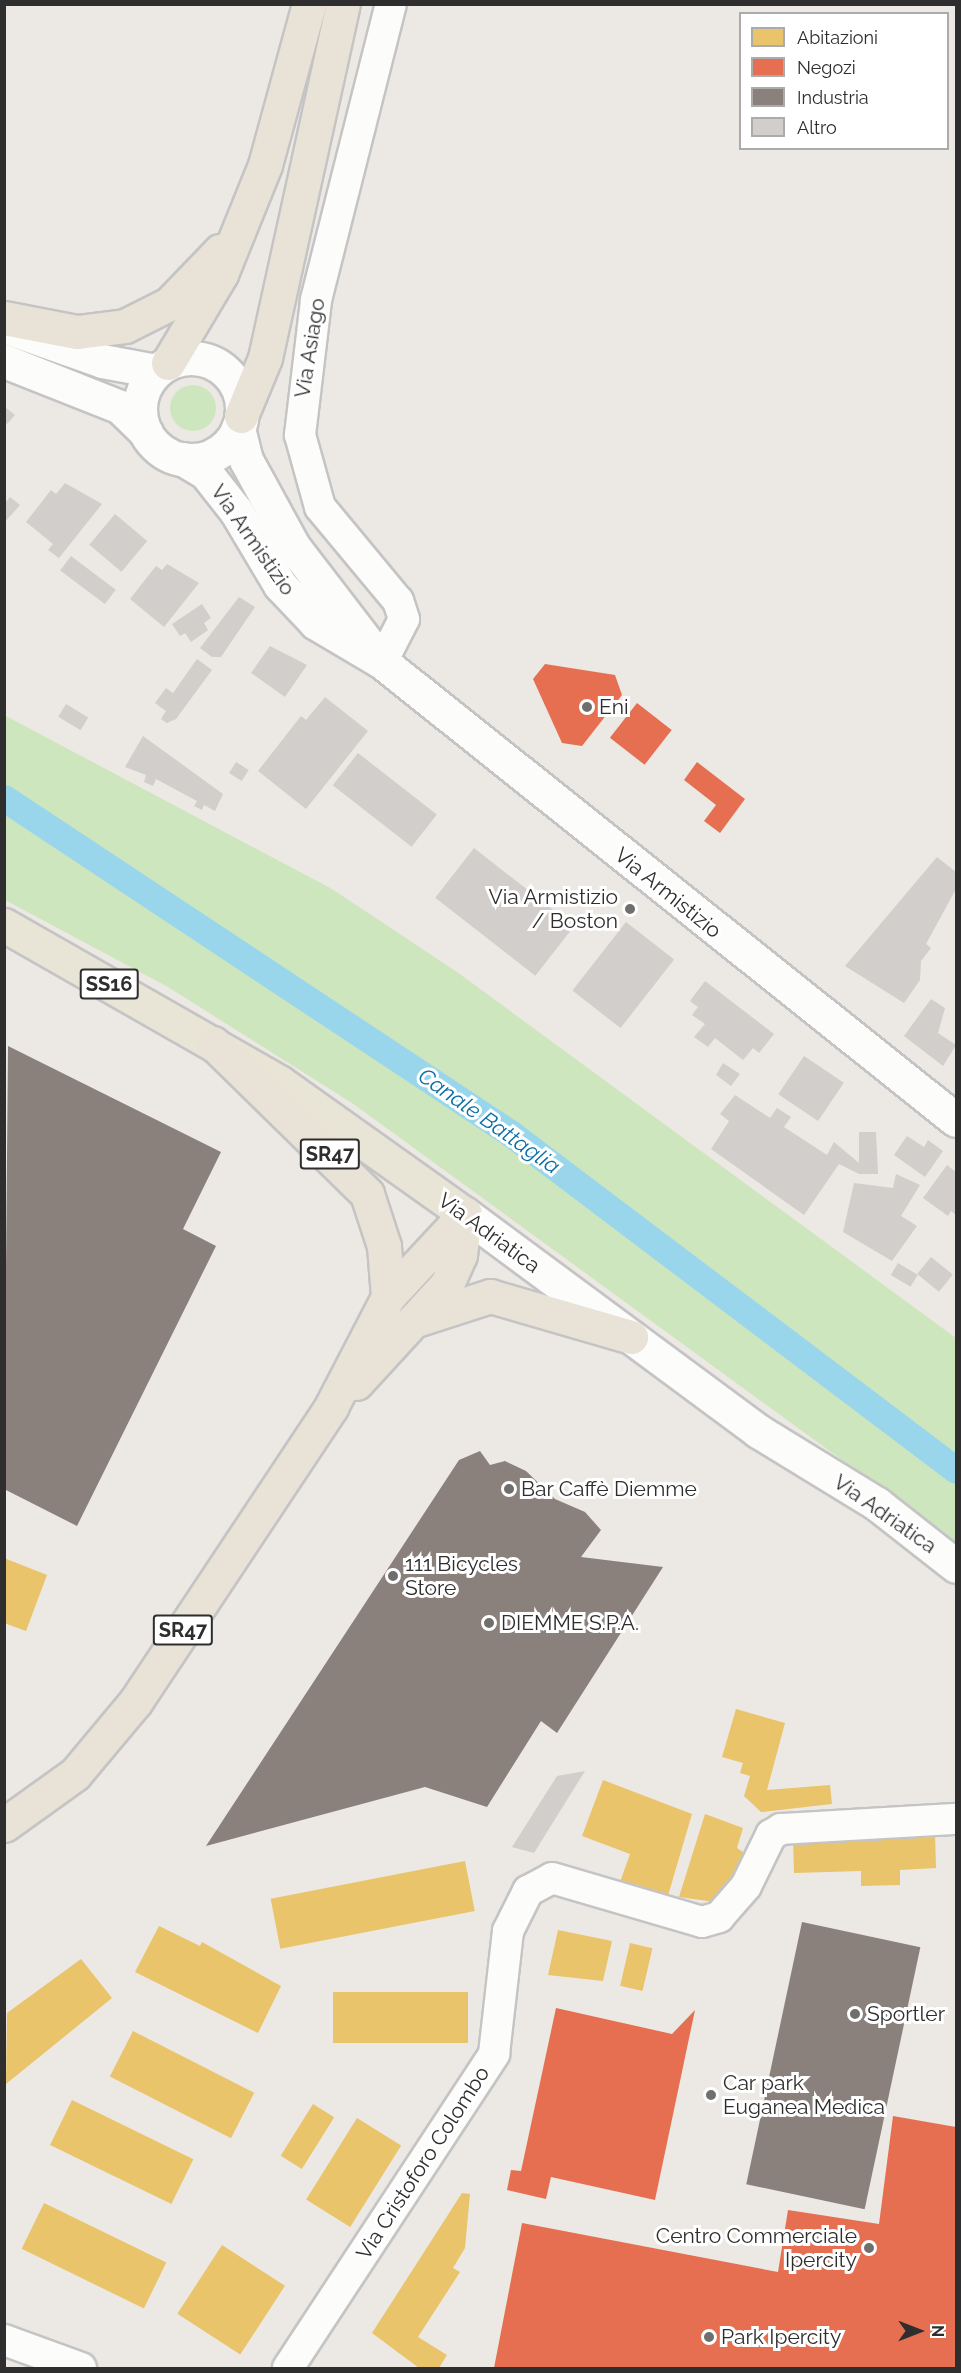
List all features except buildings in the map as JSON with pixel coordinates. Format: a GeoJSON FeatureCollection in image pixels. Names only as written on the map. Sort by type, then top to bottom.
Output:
{"type":"FeatureCollection","features":[{"type":"Feature","properties":{"kind":"highway"},"geometry":{"type":"LineString","coordinates":[[162,367],[221,274],[288,93],[309,4]]}},
{"type":"Feature","properties":{"kind":"highway"},"geometry":{"type":"LineString","coordinates":[[239,422],[265,358],[343,4]]}},
{"type":"Feature","properties":{"kind":"highway"},"geometry":{"type":"LineString","coordinates":[[4,318],[77,332],[124,326],[169,304],[237,233]]}},
{"type":"Feature","properties":{"kind":"highway","name":"SR47"},"geometry":{"type":"LineString","coordinates":[[213,1043],[367,1194],[384,1246],[388,1297]]}},
{"type":"Feature","properties":{"kind":"highway","name":"SR47"},"geometry":{"type":"LineString","coordinates":[[4,1826],[75,1774],[136,1701],[331,1407],[388,1297],[465,1214]]}},
{"type":"Feature","properties":{"kind":"highway","name":"SR47"},"geometry":{"type":"LineString","coordinates":[[331,1407],[418,1319],[447,1284],[460,1255],[465,1214]]}},
{"type":"Feature","properties":{"kind":"highway","name":"SR47"},"geometry":{"type":"LineString","coordinates":[[418,1319],[490,1296],[631,1337]]}},
{"type":"Feature","properties":{"kind":"main road","name":"Via Adriatica"},"geometry":{"type":"LineString","coordinates":[[4,925],[279,1082],[465,1214]]}},
{"type":"Feature","properties":{"kind":"street","name":"Via Asiago"},"geometry":{"type":"LineString","coordinates":[[382,662],[404,619],[398,601],[320,507],[300,435],[316,300],[391,4]]}},
{"type":"Feature","properties":{"kind":"street","name":"Via Armistizio"},"geometry":{"type":"LineString","coordinates":[[4,326],[102,361],[162,367],[195,358],[221,367],[238,389],[239,422],[246,460],[293,546],[382,662]]}},
{"type":"Feature","properties":{"kind":"street","name":"Via Armistizio"},"geometry":{"type":"LineString","coordinates":[[4,361],[120,407],[146,432],[155,445],[206,473],[236,511],[280,585],[316,623],[382,662],[957,1120]]}},
{"type":"Feature","properties":{"kind":"street"},"geometry":{"type":"LineString","coordinates":[[146,432],[141,399],[162,367]]}},
{"type":"Feature","properties":{"kind":"street","name":"Via Armistizio"},"geometry":{"type":"LineString","coordinates":[[183,459],[220,450],[239,422]]}},
{"type":"Feature","properties":{"kind":"street","name":"Via Adriatica"},"geometry":{"type":"LineString","coordinates":[[465,1214],[758,1431],[877,1504],[957,1566]]}},
{"type":"Feature","properties":{"kind":"street","name":"Via Cristoforo Colombo"},"geometry":{"type":"LineString","coordinates":[[288,2368],[494,2054],[508,1931],[528,1890],[552,1878],[702,1923],[719,1917],[747,1886],[771,1835],[781,1829],[957,1819]]}},
{"type":"Feature","properties":{"kind":"street"},"geometry":{"type":"LineString","coordinates":[[4,2340],[81,2368]]}},
{"type":"Feature","properties":{"kind":"green space"},"geometry":{"type":"Polygon","coordinates":[[[193,385],[202,386],[210,391],[215,399],[215,417],[210,425],[202,430],[193,431],[184,430],[176,425],[171,417],[170,408],[171,399],[176,391],[184,386],[193,385]]]}},
{"type":"Feature","properties":{"kind":"green space"},"geometry":{"type":"Polygon","coordinates":[[[4,715],[332,889],[457,972],[956,1338],[956,1543],[352,1103],[168,987],[5,900],[4,715]]]}},
{"type":"Feature","properties":{"kind":"waterway","name":"Canale Battaglia"},"geometry":{"type":"LineString","coordinates":[[4,798],[510,1133],[956,1470]]}},
{"type":"Feature","properties":{"kind":"place","name":"Eni"},"geometry":{"type":"Point","coordinates":[587,707]}},
{"type":"Feature","properties":{"kind":"place","name":"Via Armistizio / Boston"},"geometry":{"type":"Point","coordinates":[630,909]}},
{"type":"Feature","properties":{"kind":"place","name":"Bar Caffè Diemme"},"geometry":{"type":"Point","coordinates":[509,1489]}},
{"type":"Feature","properties":{"kind":"place","name":"111 Bicycles Store"},"geometry":{"type":"Point","coordinates":[393,1576]}},
{"type":"Feature","properties":{"kind":"place","name":"DIEMME S.P.A."},"geometry":{"type":"Point","coordinates":[489,1623]}},
{"type":"Feature","properties":{"kind":"place","name":"Sportler"},"geometry":{"type":"Point","coordinates":[855,2014]}},
{"type":"Feature","properties":{"kind":"place","name":"Car park Euganea Medica"},"geometry":{"type":"Point","coordinates":[711,2095]}},
{"type":"Feature","properties":{"kind":"place","name":"Centro Commerciale Ipercity"},"geometry":{"type":"Point","coordinates":[869,2248]}},
{"type":"Feature","properties":{"kind":"place","name":"Park Ipercity"},"geometry":{"type":"Point","coordinates":[709,2337]}}]}
